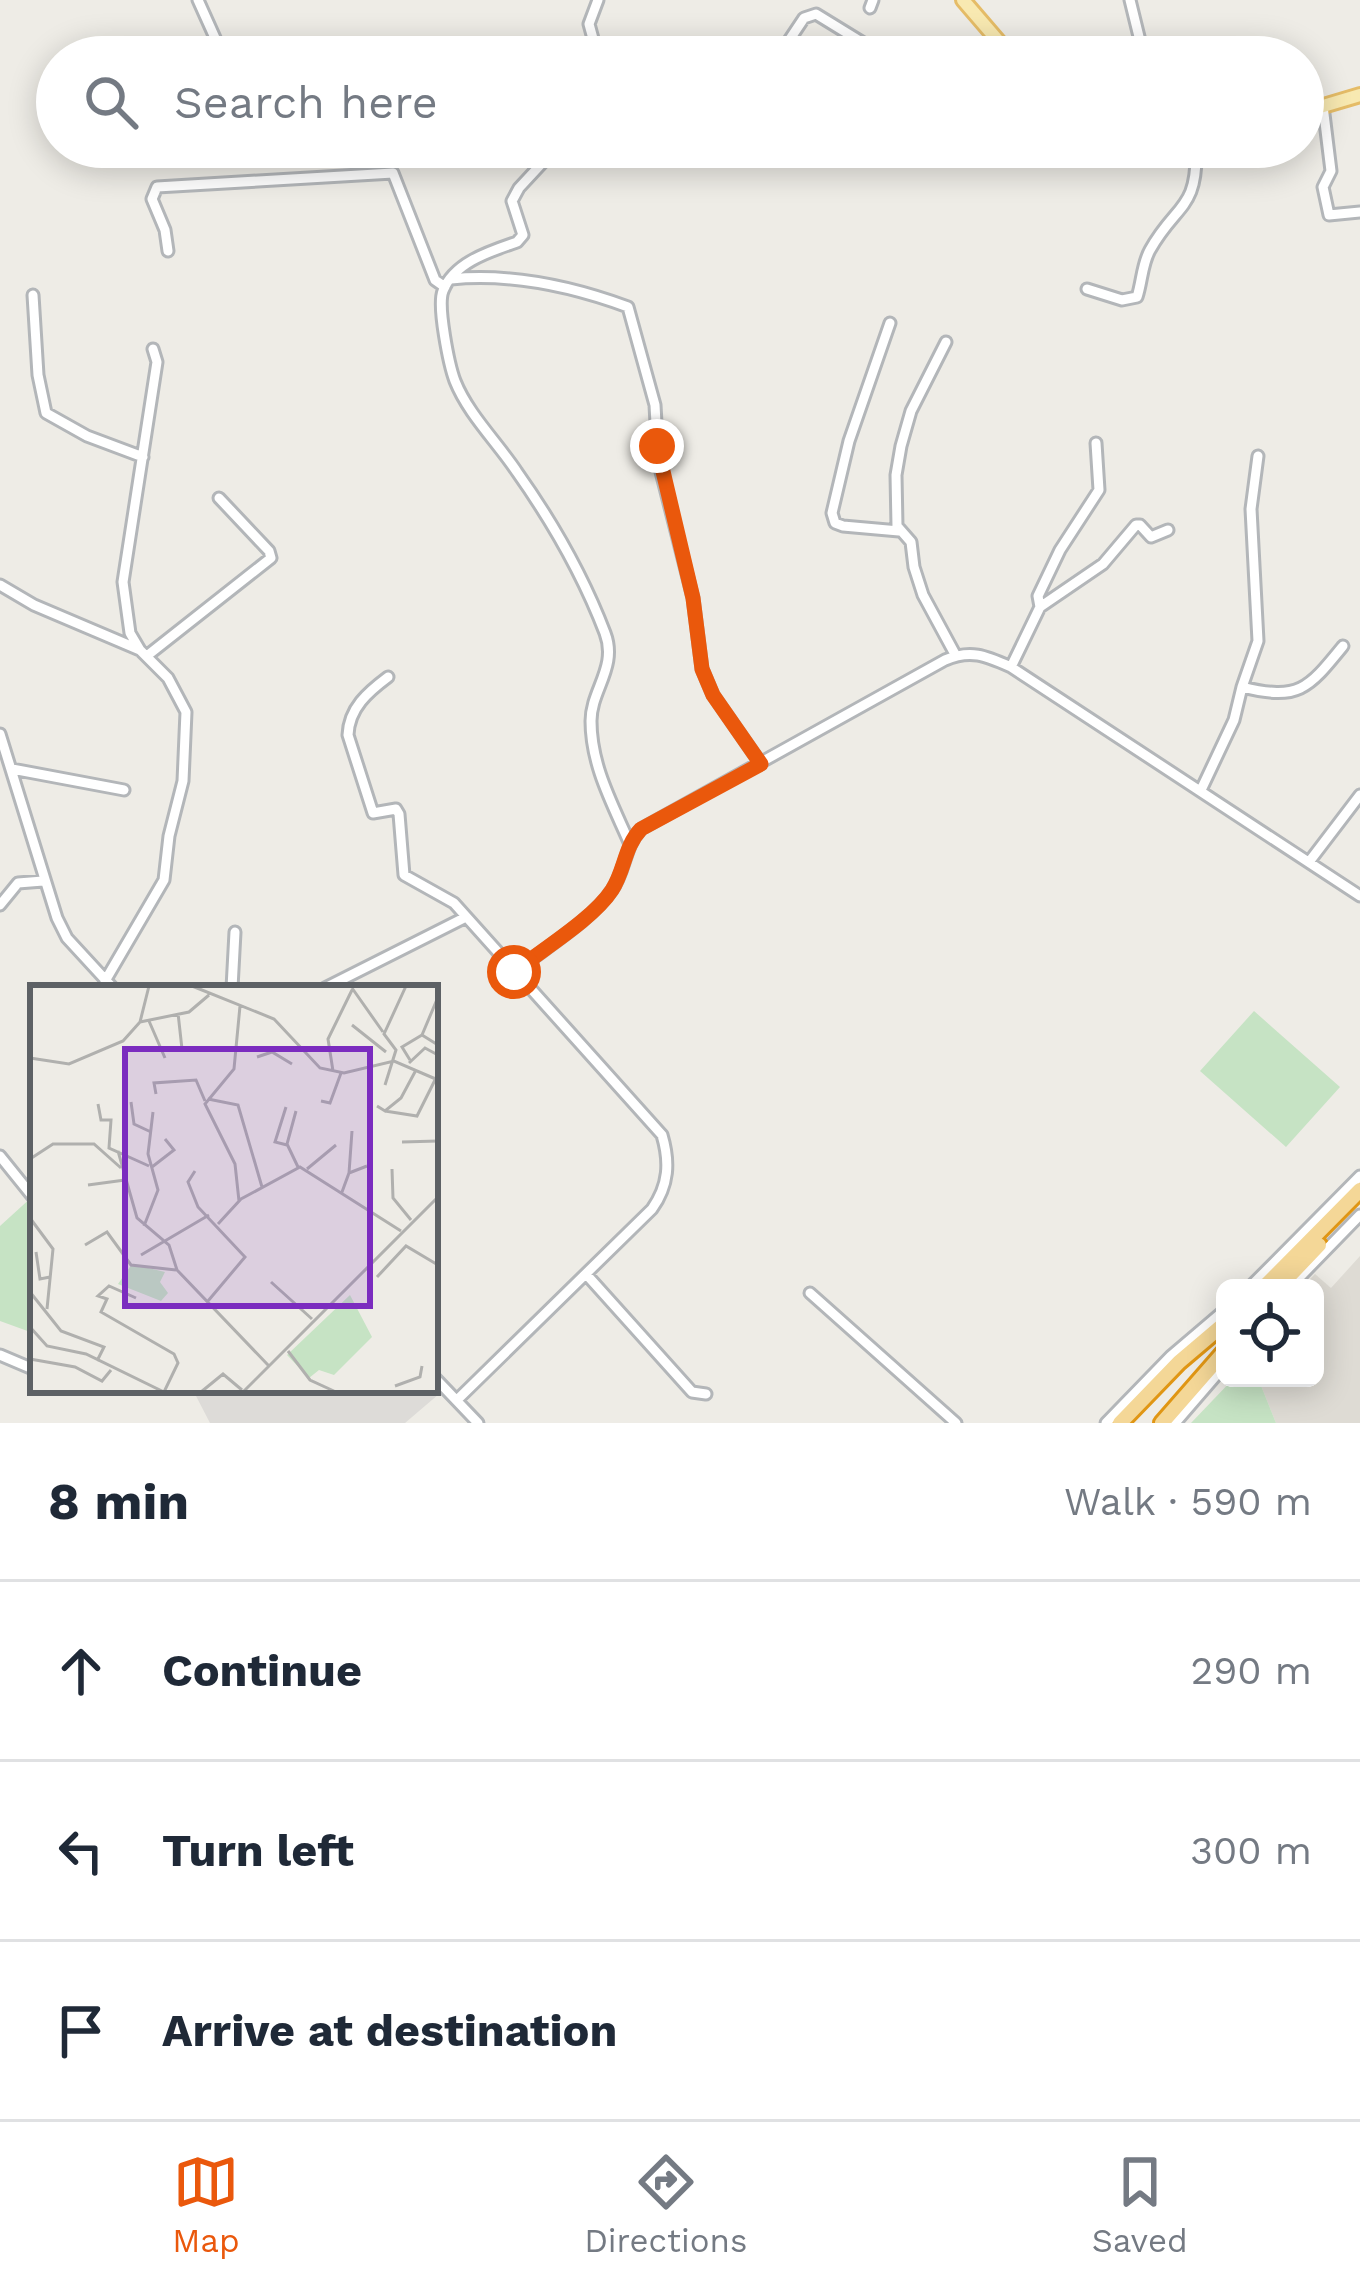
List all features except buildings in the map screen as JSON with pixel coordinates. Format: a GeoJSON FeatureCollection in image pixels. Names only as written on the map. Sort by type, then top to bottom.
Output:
{"type":"FeatureCollection","features":[{"type":"Feature","properties":{"kind":"highway"},"geometry":{"type":"LineString","coordinates":[[1272,1279],[1360,1190]]}},
{"type":"Feature","properties":{"kind":"highway"},"geometry":{"type":"LineString","coordinates":[[1287,1279],[1360,1202]]}},
{"type":"Feature","properties":{"kind":"highway"},"geometry":{"type":"LineString","coordinates":[[1120,1423],[1216,1331]]}},
{"type":"Feature","properties":{"kind":"highway"},"geometry":{"type":"LineString","coordinates":[[1162,1423],[1216,1362]]}},
{"type":"Feature","properties":{"kind":"main road"},"geometry":{"type":"LineString","coordinates":[[963,0],[991,36]]}},
{"type":"Feature","properties":{"kind":"main road"},"geometry":{"type":"LineString","coordinates":[[1324,106],[1360,94]]}},
{"type":"Feature","properties":{"kind":"street"},"geometry":{"type":"LineString","coordinates":[[199,0],[214,36]]}},
{"type":"Feature","properties":{"kind":"street"},"geometry":{"type":"LineString","coordinates":[[592,36],[589,24],[598,0]]}},
{"type":"Feature","properties":{"kind":"street"},"geometry":{"type":"LineString","coordinates":[[1130,0],[1139,36]]}},
{"type":"Feature","properties":{"kind":"street"},"geometry":{"type":"LineString","coordinates":[[793,36],[805,18],[816,14],[852,36]]}},
{"type":"Feature","properties":{"kind":"street"},"geometry":{"type":"LineString","coordinates":[[1324,114],[1331,171],[1323,187],[1329,215],[1360,212]]}},
{"type":"Feature","properties":{"kind":"street"},"geometry":{"type":"LineString","coordinates":[[540,168],[512,201],[523,235],[517,242],[466,263],[448,283],[441,306],[455,381],[521,476],[608,638],[608,670],[591,716],[593,760],[629,842]]}},
{"type":"Feature","properties":{"kind":"street"},"geometry":{"type":"LineString","coordinates":[[1087,289],[1122,300],[1137,297],[1151,246],[1184,208],[1194,189],[1195,168]]}},
{"type":"Feature","properties":{"kind":"street"},"geometry":{"type":"LineString","coordinates":[[168,251],[152,199],[157,188],[393,172],[435,280],[448,283],[487,276],[533,280],[628,307],[655,405],[658,460],[693,598],[702,669],[713,695],[761,764]]}},
{"type":"Feature","properties":{"kind":"street"},"geometry":{"type":"LineString","coordinates":[[33,295],[38,375],[46,413],[86,436],[143,457]]}},
{"type":"Feature","properties":{"kind":"street"},"geometry":{"type":"LineString","coordinates":[[890,323],[850,441],[832,513],[835,524],[899,531],[911,542],[923,595],[956,656]]}},
{"type":"Feature","properties":{"kind":"street"},"geometry":{"type":"LineString","coordinates":[[899,531],[896,476],[901,446],[911,411],[946,342]]}},
{"type":"Feature","properties":{"kind":"street"},"geometry":{"type":"LineString","coordinates":[[0,734],[44,881],[67,938],[109,984],[164,880],[183,781],[186,712],[179,694],[130,633],[123,582],[158,362],[153,349]]}},
{"type":"Feature","properties":{"kind":"street"},"geometry":{"type":"LineString","coordinates":[[1040,607],[1038,596],[1060,550],[1099,490],[1096,443]]}},
{"type":"Feature","properties":{"kind":"street"},"geometry":{"type":"LineString","coordinates":[[1201,790],[1234,720],[1258,641],[1251,509],[1258,456]]}},
{"type":"Feature","properties":{"kind":"street"},"geometry":{"type":"LineString","coordinates":[[144,652],[271,558],[219,498]]}},
{"type":"Feature","properties":{"kind":"street"},"geometry":{"type":"LineString","coordinates":[[671,502],[688,501]]}},
{"type":"Feature","properties":{"kind":"street"},"geometry":{"type":"LineString","coordinates":[[1011,667],[1040,607],[1103,564],[1136,526],[1151,537],[1168,530]]}},
{"type":"Feature","properties":{"kind":"street"},"geometry":{"type":"LineString","coordinates":[[0,585],[144,652]]}},
{"type":"Feature","properties":{"kind":"street"},"geometry":{"type":"LineString","coordinates":[[1242,687],[1275,695],[1297,692],[1314,682],[1343,646]]}},
{"type":"Feature","properties":{"kind":"street"},"geometry":{"type":"LineString","coordinates":[[514,972],[603,902],[616,884],[629,842],[641,829],[956,656],[983,654],[1011,667],[1360,896]]}},
{"type":"Feature","properties":{"kind":"street"},"geometry":{"type":"LineString","coordinates":[[388,676],[363,697],[348,725],[373,813],[396,809],[399,814],[404,875],[454,903],[662,1135],[667,1151],[661,1196],[457,1400]]}},
{"type":"Feature","properties":{"kind":"street"},"geometry":{"type":"LineString","coordinates":[[12,769],[124,790]]}},
{"type":"Feature","properties":{"kind":"street"},"geometry":{"type":"LineString","coordinates":[[1309,862],[1360,795]]}},
{"type":"Feature","properties":{"kind":"street"},"geometry":{"type":"LineString","coordinates":[[0,905],[18,883],[44,881]]}},
{"type":"Feature","properties":{"kind":"street"},"geometry":{"type":"LineString","coordinates":[[332,985],[464,918]]}},
{"type":"Feature","properties":{"kind":"street"},"geometry":{"type":"LineString","coordinates":[[232,985],[235,932]]}},
{"type":"Feature","properties":{"kind":"street"},"geometry":{"type":"LineString","coordinates":[[0,1156],[30,1193]]}},
{"type":"Feature","properties":{"kind":"street"},"geometry":{"type":"LineString","coordinates":[[1258,1279],[1360,1176]]}},
{"type":"Feature","properties":{"kind":"street"},"geometry":{"type":"LineString","coordinates":[[1298,1279],[1360,1215]]}},
{"type":"Feature","properties":{"kind":"street"},"geometry":{"type":"LineString","coordinates":[[586,1274],[692,1392],[706,1394]]}},
{"type":"Feature","properties":{"kind":"street"},"geometry":{"type":"LineString","coordinates":[[810,1293],[956,1423]]}},
{"type":"Feature","properties":{"kind":"street"},"geometry":{"type":"LineString","coordinates":[[1106,1423],[1216,1318]]}},
{"type":"Feature","properties":{"kind":"street"},"geometry":{"type":"LineString","coordinates":[[1176,1352],[1193,1350]]}},
{"type":"Feature","properties":{"kind":"street"},"geometry":{"type":"LineString","coordinates":[[0,1355],[30,1368]]}},
{"type":"Feature","properties":{"kind":"street"},"geometry":{"type":"LineString","coordinates":[[1202,1379],[1216,1372]]}},
{"type":"Feature","properties":{"kind":"street"},"geometry":{"type":"LineString","coordinates":[[1175,1423],[1216,1376]]}},
{"type":"Feature","properties":{"kind":"street"},"geometry":{"type":"LineString","coordinates":[[438,1381],[478,1423]]}},
{"type":"Feature","properties":{"kind":"shaded area"},"geometry":{"type":"Polygon","coordinates":[[[1360,1256],[1360,1423],[1276,1423],[1262,1387],[1324,1387],[1324,1282],[1331,1288],[1360,1256]]]}},
{"type":"Feature","properties":{"kind":"shaded area"},"geometry":{"type":"Polygon","coordinates":[[[438,1380],[446,1388],[405,1423],[210,1423],[196,1396],[438,1393],[438,1380]]]}},
{"type":"Feature","properties":{"kind":"green space"},"geometry":{"type":"Polygon","coordinates":[[[1254,1011],[1340,1087],[1286,1147],[1200,1071],[1254,1011]]]}},
{"type":"Feature","properties":{"kind":"green space"},"geometry":{"type":"Polygon","coordinates":[[[30,1199],[30,1332],[0,1321],[0,1226],[30,1199]]]}},
{"type":"Feature","properties":{"kind":"green space"},"geometry":{"type":"Polygon","coordinates":[[[1225,1387],[1262,1387],[1276,1423],[1191,1423],[1225,1387]]]}},
{"type":"Feature","properties":{"kind":"route"},"geometry":{"type":"LineString","coordinates":[[514,972],[603,902],[616,884],[629,842],[641,829],[761,764],[713,695],[702,669],[693,598],[657,446]]}}]}
